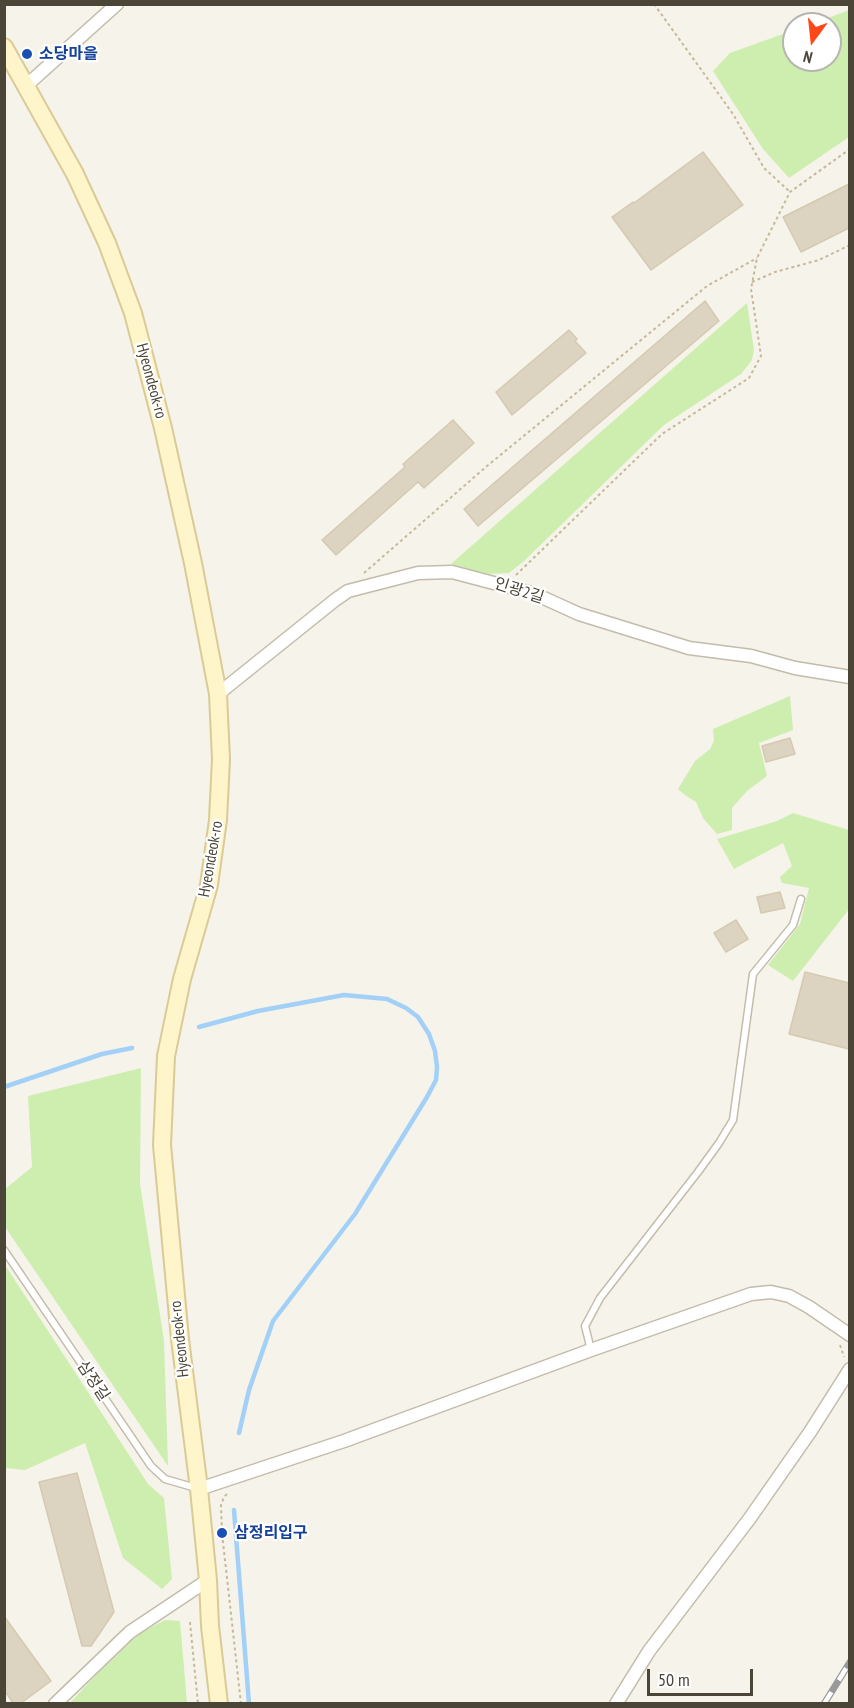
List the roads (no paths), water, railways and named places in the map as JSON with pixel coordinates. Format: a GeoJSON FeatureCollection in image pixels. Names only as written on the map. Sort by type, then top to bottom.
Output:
{"type":"FeatureCollection","features":[{"type":"Feature","properties":{"kind":"main road","name":"Hyeondeok-ro"},"geometry":{"type":"LineString","coordinates":[[4,47],[75,174],[107,243],[133,313],[193,563],[218,694],[221,759],[218,820],[209,885],[182,979],[166,1056],[162,1145],[180,1339],[199,1488],[219,1704]]}},
{"type":"Feature","properties":{"kind":"street"},"geometry":{"type":"LineString","coordinates":[[27,85],[117,4]]}},
{"type":"Feature","properties":{"kind":"street","name":"인광2길"},"geometry":{"type":"LineString","coordinates":[[218,694],[348,591],[418,573],[452,572],[535,594],[579,614],[689,648],[751,657],[795,668],[849,677]]}},
{"type":"Feature","properties":{"kind":"street"},"geometry":{"type":"LineString","coordinates":[[199,1488],[344,1441],[751,1294],[771,1292],[789,1296],[849,1335]]}},
{"type":"Feature","properties":{"kind":"street"},"geometry":{"type":"LineString","coordinates":[[616,1704],[649,1651],[750,1518],[810,1431],[849,1369]]}},
{"type":"Feature","properties":{"kind":"street"},"geometry":{"type":"LineString","coordinates":[[55,1704],[130,1632],[208,1580]]}},
{"type":"Feature","properties":{"kind":"lane"},"geometry":{"type":"LineString","coordinates":[[591,1350],[585,1326],[600,1298],[720,1143],[733,1120],[753,974],[793,925],[801,899]]}},
{"type":"Feature","properties":{"kind":"lane","name":"삼정길"},"geometry":{"type":"LineString","coordinates":[[4,1250],[151,1466],[165,1479],[199,1488]]}},
{"type":"Feature","properties":{"kind":"waterway"},"geometry":{"type":"LineString","coordinates":[[199,1027],[258,1011],[344,995],[387,999],[418,1017],[429,1034],[435,1051],[437,1067],[436,1080],[427,1097],[355,1214],[273,1321],[249,1390],[239,1433]]}},
{"type":"Feature","properties":{"kind":"waterway"},"geometry":{"type":"LineString","coordinates":[[4,1087],[102,1054],[132,1048]]}},
{"type":"Feature","properties":{"kind":"waterway"},"geometry":{"type":"LineString","coordinates":[[234,1510],[249,1704]]}},
{"type":"Feature","properties":{"kind":"railway"},"geometry":{"type":"LineString","coordinates":[[824,1704],[850,1662]]}},
{"type":"Feature","properties":{"kind":"place","name":"소당마을"},"geometry":{"type":"Point","coordinates":[27,54]}},
{"type":"Feature","properties":{"kind":"place","name":"삼정리입구"},"geometry":{"type":"Point","coordinates":[222,1533]}}]}
